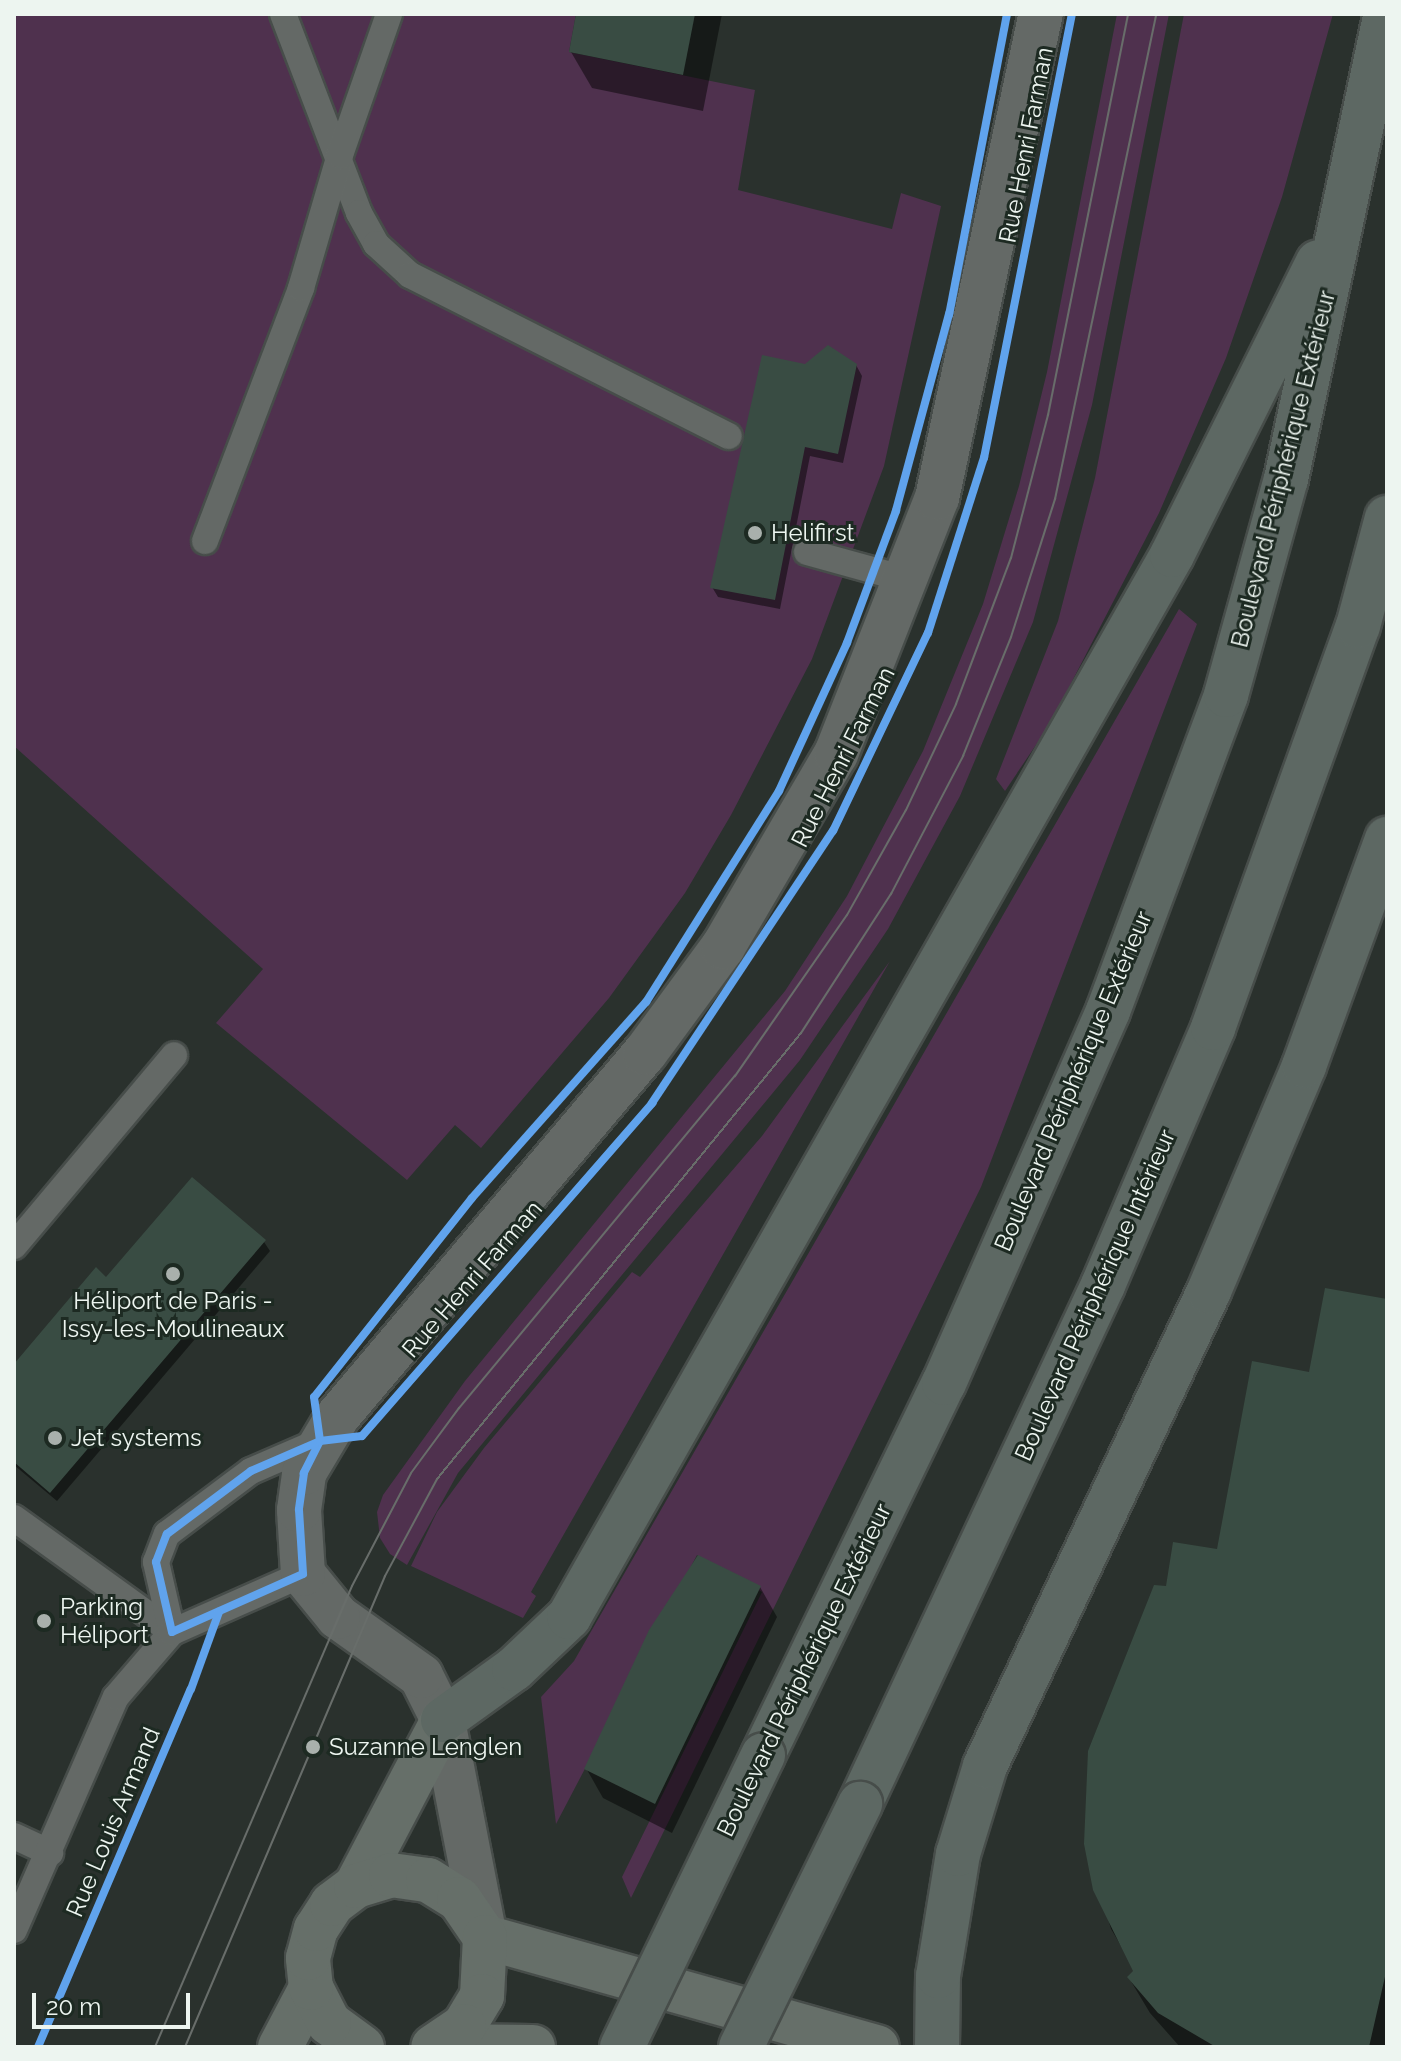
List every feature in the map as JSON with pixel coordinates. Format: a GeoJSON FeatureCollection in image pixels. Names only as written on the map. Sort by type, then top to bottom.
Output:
{"type":"FeatureCollection","features":[{"type":"Feature","properties":{"kind":"highway","name":"Boulevard Périphérique Extérieur"},"geometry":{"type":"LineString","coordinates":[[622,2047],[944,1383],[1108,1011],[1226,695],[1286,479],[1349,199],[1386,14]]}},
{"type":"Feature","properties":{"kind":"highway"},"geometry":{"type":"LineString","coordinates":[[443,1720],[514,1669],[569,1617],[1172,555],[1349,199]]}},
{"type":"Feature","properties":{"kind":"highway","name":"Boulevard Périphérique Intérieur"},"geometry":{"type":"LineString","coordinates":[[741,2047],[860,1804],[1097,1300],[1213,1028],[1358,626],[1387,518]]}},
{"type":"Feature","properties":{"kind":"highway"},"geometry":{"type":"LineString","coordinates":[[937,2047],[938,1976],[958,1854],[985,1766],[1209,1291],[1304,1066],[1387,839]]}},
{"type":"Feature","properties":{"kind":"main road"},"geometry":{"type":"LineString","coordinates":[[356,1886],[443,1720]]}},
{"type":"Feature","properties":{"kind":"main road"},"geometry":{"type":"LineString","coordinates":[[362,2047],[329,2023],[311,1988],[308,1958],[316,1929],[332,1904],[356,1886],[391,1875],[428,1880],[459,1899],[485,1937],[482,1996],[464,2026],[435,2046]]}},
{"type":"Feature","properties":{"kind":"main road"},"geometry":{"type":"LineString","coordinates":[[485,1937],[877,2047]]}},
{"type":"Feature","properties":{"kind":"main road"},"geometry":{"type":"LineString","coordinates":[[280,2047],[311,1988]]}},
{"type":"Feature","properties":{"kind":"main road"},"geometry":{"type":"LineString","coordinates":[[435,2046],[533,2047]]}},
{"type":"Feature","properties":{"kind":"street","name":"Rue Henri Farman"},"geometry":{"type":"LineString","coordinates":[[303,1574],[299,1510],[304,1473],[320,1441],[645,1053],[723,947],[836,754],[909,580],[960,409],[1041,14]]}},
{"type":"Feature","properties":{"kind":"street"},"geometry":{"type":"LineString","coordinates":[[303,1574],[338,1617],[421,1676],[443,1720],[485,1937]]}},
{"type":"Feature","properties":{"kind":"lane"},"geometry":{"type":"LineString","coordinates":[[283,14],[340,155],[359,213],[376,244],[410,275],[729,436]]}},
{"type":"Feature","properties":{"kind":"lane"},"geometry":{"type":"LineString","coordinates":[[205,541],[301,288],[340,155],[389,14]]}},
{"type":"Feature","properties":{"kind":"lane"},"geometry":{"type":"LineString","coordinates":[[807,552],[909,580]]}},
{"type":"Feature","properties":{"kind":"lane"},"geometry":{"type":"LineString","coordinates":[[14,1246],[174,1055]]}},
{"type":"Feature","properties":{"kind":"lane"},"geometry":{"type":"LineString","coordinates":[[172,1632],[156,1562],[167,1534],[251,1471],[320,1441]]}},
{"type":"Feature","properties":{"kind":"lane"},"geometry":{"type":"LineString","coordinates":[[14,1518],[172,1632]]}},
{"type":"Feature","properties":{"kind":"lane"},"geometry":{"type":"LineString","coordinates":[[14,1930],[116,1697],[172,1632],[303,1574]]}},
{"type":"Feature","properties":{"kind":"lane"},"geometry":{"type":"LineString","coordinates":[[14,1836],[50,1853]]}},
{"type":"Feature","properties":{"kind":"shaded area"},"geometry":{"type":"Polygon","coordinates":[[[14,14],[576,14],[569,52],[755,90],[738,190],[892,229],[901,193],[941,206],[884,466],[812,659],[731,815],[685,893],[609,998],[481,1148],[455,1125],[407,1180],[216,1023],[263,969],[14,746],[14,14]]]}},
{"type":"Feature","properties":{"kind":"shaded area"},"geometry":{"type":"Polygon","coordinates":[[[1117,14],[1169,14],[1092,405],[1033,622],[960,796],[888,929],[800,1060],[458,1473],[407,1565],[390,1554],[380,1538],[377,1512],[383,1495],[465,1381],[785,991],[847,896],[923,751],[983,604],[1019,486],[1047,372],[1117,14]]]}},
{"type":"Feature","properties":{"kind":"shaded area"},"geometry":{"type":"Polygon","coordinates":[[[1184,14],[1333,14],[1282,197],[1226,358],[1159,513],[1050,724],[1005,791],[996,779],[1058,621],[1095,478],[1184,14]]]}},
{"type":"Feature","properties":{"kind":"shaded area"},"geometry":{"type":"Polygon","coordinates":[[[1179,609],[1197,624],[981,1187],[631,1898],[622,1877],[762,1592],[697,1555],[556,1824],[541,1697],[574,1661],[1179,609]]]}},
{"type":"Feature","properties":{"kind":"shaded area"},"geometry":{"type":"Polygon","coordinates":[[[890,961],[531,1592],[536,1596],[523,1618],[411,1566],[437,1512],[484,1448],[632,1272],[640,1277],[762,1136],[890,961]]]}},
{"type":"Feature","properties":{"kind":"building"},"geometry":{"type":"Polygon","coordinates":[[[576,14],[695,14],[683,75],[569,52],[576,14]]]}},
{"type":"Feature","properties":{"kind":"building"},"geometry":{"type":"Polygon","coordinates":[[[828,345],[857,364],[838,454],[805,447],[775,600],[710,588],[762,355],[805,364],[828,345]]]}},
{"type":"Feature","properties":{"kind":"building"},"geometry":{"type":"Polygon","coordinates":[[[192,1177],[266,1240],[50,1493],[14,1462],[14,1364],[96,1267],[106,1277],[192,1177]]]}},
{"type":"Feature","properties":{"kind":"building"},"geometry":{"type":"Polygon","coordinates":[[[1325,1288],[1387,1299],[1387,1968],[1369,2047],[1216,2047],[1158,2013],[1127,1977],[1133,1971],[1093,1890],[1084,1844],[1088,1751],[1154,1585],[1166,1586],[1173,1542],[1217,1549],[1252,1361],[1309,1372],[1325,1288]]]}},
{"type":"Feature","properties":{"kind":"building"},"geometry":{"type":"Polygon","coordinates":[[[698,1555],[761,1586],[655,1804],[584,1769],[649,1630],[698,1555]]]}},
{"type":"Feature","properties":{"kind":"tram line"},"geometry":{"type":"LineString","coordinates":[[155,2047],[352,1586],[411,1473],[459,1408],[735,1076],[847,915],[906,810],[956,704],[1011,558],[1048,415],[1128,14]]}},
{"type":"Feature","properties":{"kind":"tram line"},"geometry":{"type":"LineString","coordinates":[[185,2047],[385,1576],[437,1479],[801,1033],[891,894],[963,756],[1011,637],[1055,499],[1156,14]]}},
{"type":"Feature","properties":{"kind":"cycle path"},"geometry":{"type":"LineString","coordinates":[[1007,14],[949,314],[896,511],[847,643],[779,791],[646,1002],[472,1198],[314,1397],[320,1441],[304,1473],[299,1510],[303,1574],[172,1632],[156,1562],[167,1534],[251,1471],[320,1441],[362,1436],[652,1103],[833,831],[928,633],[984,458],[1072,14]]}},
{"type":"Feature","properties":{"kind":"cycle path","name":"Rue Louis Armand"},"geometry":{"type":"LineString","coordinates":[[38,2047],[191,1689],[219,1612]]}},
{"type":"Feature","properties":{"kind":"place","name":"Helifirst"},"geometry":{"type":"Point","coordinates":[755,533]}},
{"type":"Feature","properties":{"kind":"place","name":"Héliport de Paris - Issy-les-Moulineaux"},"geometry":{"type":"Point","coordinates":[173,1274]}},
{"type":"Feature","properties":{"kind":"place","name":"Jet systems"},"geometry":{"type":"Point","coordinates":[55,1438]}},
{"type":"Feature","properties":{"kind":"place","name":"Parking Héliport"},"geometry":{"type":"Point","coordinates":[44,1621]}},
{"type":"Feature","properties":{"kind":"place","name":"Suzanne Lenglen"},"geometry":{"type":"Point","coordinates":[313,1747]}}]}
